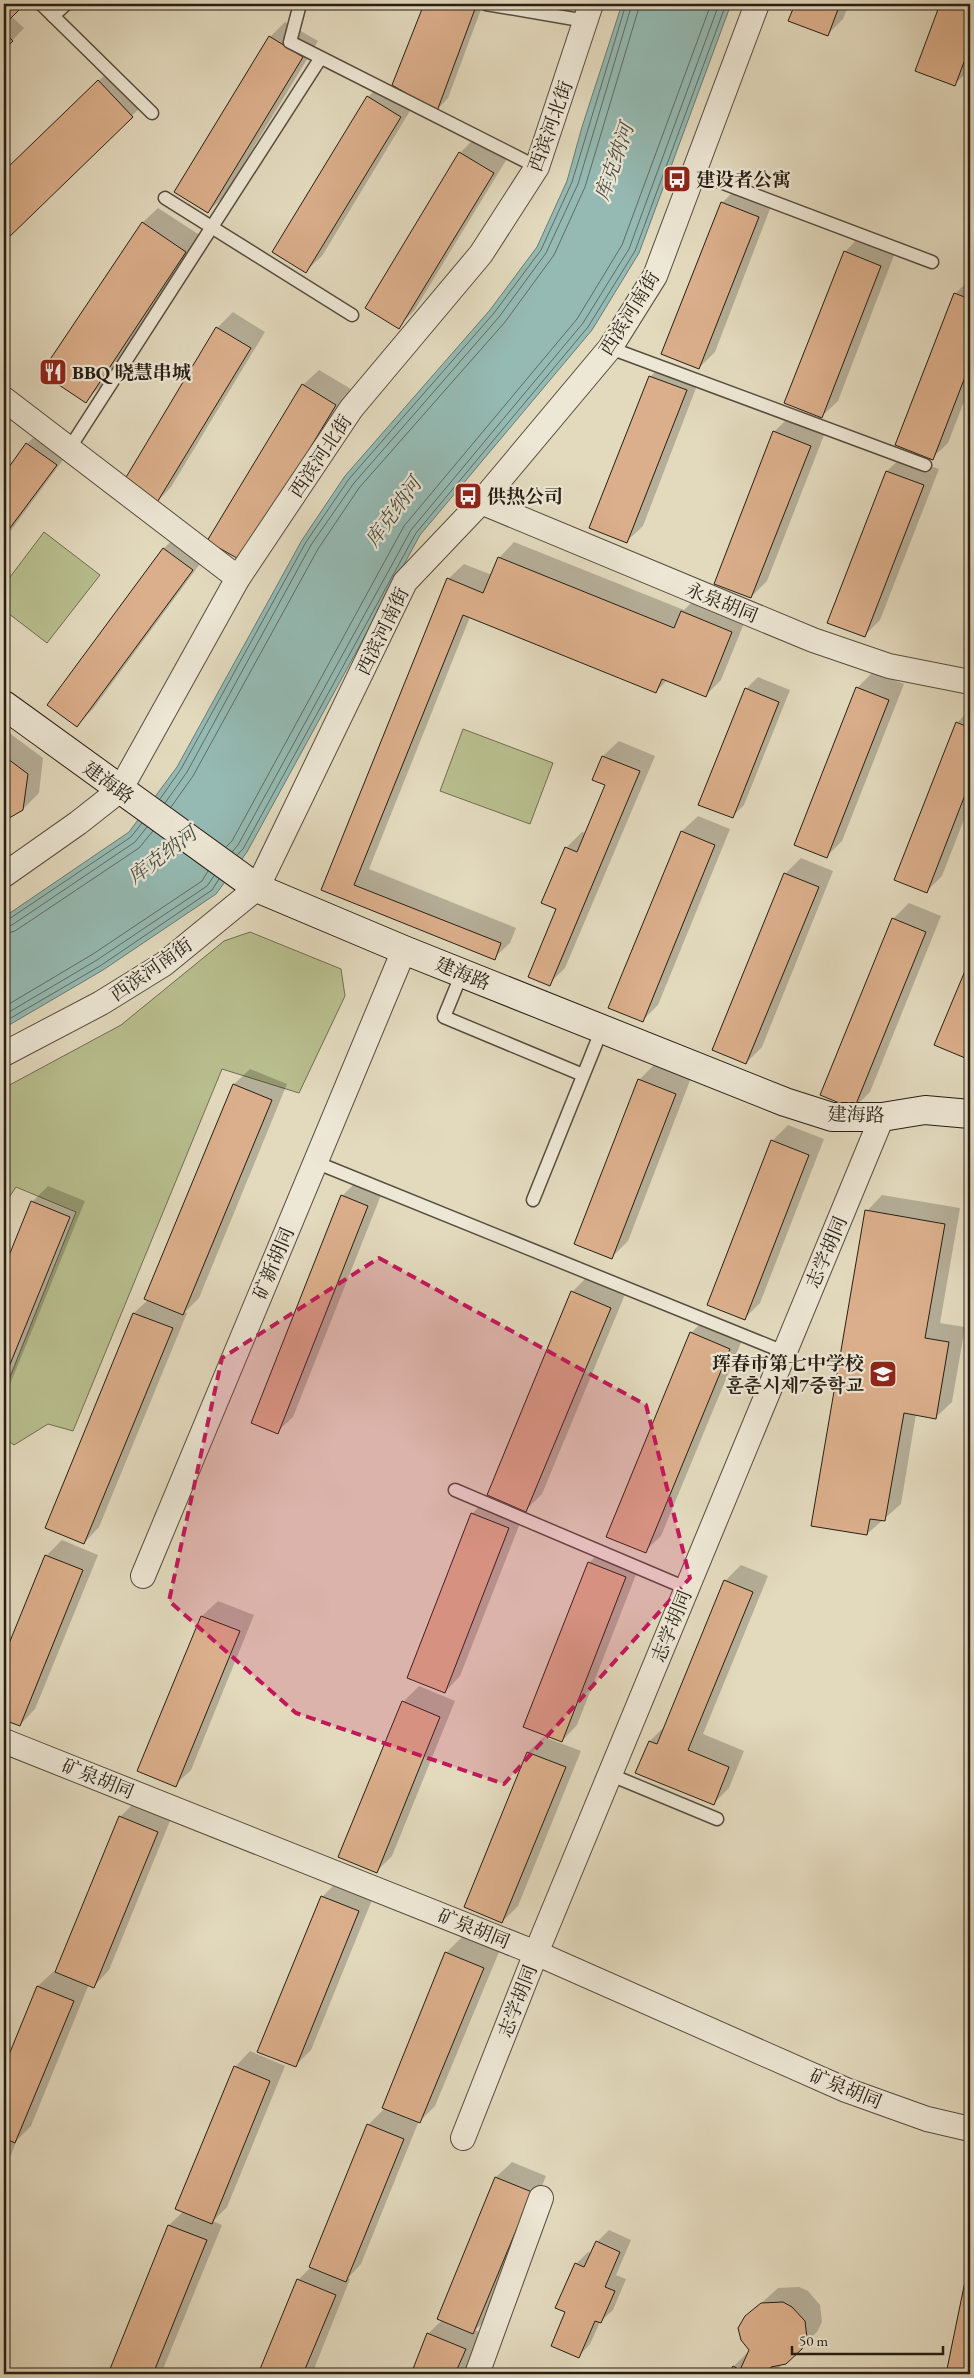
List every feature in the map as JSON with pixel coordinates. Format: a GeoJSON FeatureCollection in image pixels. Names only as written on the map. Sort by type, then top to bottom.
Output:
{"type":"FeatureCollection","features":[{"type":"Feature","properties":{"kind":"street","name":"西滨河南街"},"geometry":{"type":"LineString","coordinates":[[4,1054],[101,1003],[164,964],[257,888],[406,582],[480,502],[610,348],[655,276],[756,4]]}},
{"type":"Feature","properties":{"kind":"street","name":"西滨河北街"},"geometry":{"type":"LineString","coordinates":[[4,875],[78,824],[127,795],[238,578],[351,409],[481,254],[537,167],[589,12]]}},
{"type":"Feature","properties":{"kind":"street"},"geometry":{"type":"LineString","coordinates":[[4,399],[238,578]]}},
{"type":"Feature","properties":{"kind":"street","name":"永泉胡同"},"geometry":{"type":"LineString","coordinates":[[480,502],[813,640],[889,666],[970,682]]}},
{"type":"Feature","properties":{"kind":"street","name":"建海路"},"geometry":{"type":"LineString","coordinates":[[4,705],[232,872],[257,888],[404,950],[785,1102],[832,1117],[882,1117],[925,1110],[970,1114]]}},
{"type":"Feature","properties":{"kind":"street","name":"矿新胡同"},"geometry":{"type":"LineString","coordinates":[[143,1576],[404,950]]}},
{"type":"Feature","properties":{"kind":"street","name":"志学胡同"},"geometry":{"type":"LineString","coordinates":[[463,2138],[536,1953],[882,1117]]}},
{"type":"Feature","properties":{"kind":"street","name":"矿泉胡同"},"geometry":{"type":"LineString","coordinates":[[4,1741],[536,1953],[846,2090],[927,2119],[970,2129]]}},
{"type":"Feature","properties":{"kind":"street"},"geometry":{"type":"LineString","coordinates":[[477,2374],[541,2198]]}},
{"type":"Feature","properties":{"kind":"lane"},"geometry":{"type":"LineString","coordinates":[[41,4],[152,113]]}},
{"type":"Feature","properties":{"kind":"lane"},"geometry":{"type":"LineString","coordinates":[[53,16],[66,4]]}},
{"type":"Feature","properties":{"kind":"lane"},"geometry":{"type":"LineString","coordinates":[[300,4],[290,42],[320,59],[537,167]]}},
{"type":"Feature","properties":{"kind":"lane"},"geometry":{"type":"LineString","coordinates":[[486,4],[589,12]]}},
{"type":"Feature","properties":{"kind":"lane"},"geometry":{"type":"LineString","coordinates":[[69,449],[320,59]]}},
{"type":"Feature","properties":{"kind":"lane"},"geometry":{"type":"LineString","coordinates":[[694,172],[932,262]]}},
{"type":"Feature","properties":{"kind":"lane"},"geometry":{"type":"LineString","coordinates":[[165,198],[352,314]]}},
{"type":"Feature","properties":{"kind":"lane"},"geometry":{"type":"LineString","coordinates":[[610,348],[925,465]]}},
{"type":"Feature","properties":{"kind":"lane"},"geometry":{"type":"LineString","coordinates":[[462,973],[444,1017],[583,1075]]}},
{"type":"Feature","properties":{"kind":"lane"},"geometry":{"type":"LineString","coordinates":[[532,1200],[602,1029]]}},
{"type":"Feature","properties":{"kind":"lane"},"geometry":{"type":"LineString","coordinates":[[315,1162],[784,1352]]}},
{"type":"Feature","properties":{"kind":"lane"},"geometry":{"type":"LineString","coordinates":[[455,1490],[686,1588]]}},
{"type":"Feature","properties":{"kind":"lane"},"geometry":{"type":"LineString","coordinates":[[611,1775],[717,1819]]}},
{"type":"Feature","properties":{"kind":"highlighted area"},"geometry":{"type":"Polygon","coordinates":[[[379,1258],[646,1405],[690,1578],[504,1784],[296,1713],[169,1601],[222,1358],[379,1258]]]}},
{"type":"Feature","properties":{"kind":"green space"},"geometry":{"type":"Polygon","coordinates":[[[44,532],[100,575],[47,643],[4,610],[4,585],[44,532]]]}},
{"type":"Feature","properties":{"kind":"green space"},"geometry":{"type":"Polygon","coordinates":[[[463,729],[553,763],[530,824],[440,791],[463,729]]]}},
{"type":"Feature","properties":{"kind":"green space"},"geometry":{"type":"Polygon","coordinates":[[[250,932],[341,969],[345,996],[299,1093],[222,1069],[73,1431],[48,1424],[14,1445],[4,1438],[4,1392],[76,1212],[16,1187],[4,1205],[4,1088],[121,1025],[224,941],[250,932]]]}},
{"type":"Feature","properties":{"kind":"water","name":"库克纳河"},"geometry":{"type":"Polygon","coordinates":[[[622,4],[731,4],[639,253],[592,330],[420,535],[247,852],[216,894],[103,970],[4,1028],[4,917],[129,832],[177,767],[302,540],[345,476],[490,310],[537,247],[567,181],[582,127],[622,4]]]}},
{"type":"Feature","properties":{"kind":"building"},"geometry":{"type":"Polygon","coordinates":[[[4,4],[21,4],[23,6],[4,25],[4,4]]]}},
{"type":"Feature","properties":{"kind":"building"},"geometry":{"type":"Polygon","coordinates":[[[424,4],[447,4],[475,9],[437,111],[392,85],[424,4]]]}},
{"type":"Feature","properties":{"kind":"building"},"geometry":{"type":"Polygon","coordinates":[[[795,4],[840,4],[828,36],[788,21],[795,4]]]}},
{"type":"Feature","properties":{"kind":"building"},"geometry":{"type":"Polygon","coordinates":[[[940,4],[970,4],[970,46],[955,86],[915,71],[940,4]]]}},
{"type":"Feature","properties":{"kind":"building"},"geometry":{"type":"Polygon","coordinates":[[[4,32],[13,41],[4,50],[4,32]]]}},
{"type":"Feature","properties":{"kind":"building"},"geometry":{"type":"Polygon","coordinates":[[[269,36],[303,57],[208,213],[174,192],[269,36]]]}},
{"type":"Feature","properties":{"kind":"building"},"geometry":{"type":"Polygon","coordinates":[[[98,80],[133,117],[4,242],[4,171],[98,80]]]}},
{"type":"Feature","properties":{"kind":"building"},"geometry":{"type":"Polygon","coordinates":[[[367,96],[401,117],[306,273],[272,252],[367,96]]]}},
{"type":"Feature","properties":{"kind":"building"},"geometry":{"type":"Polygon","coordinates":[[[459,152],[494,173],[399,329],[365,308],[459,152]]]}},
{"type":"Feature","properties":{"kind":"building"},"geometry":{"type":"Polygon","coordinates":[[[721,202],[759,217],[699,369],[661,354],[721,202]]]}},
{"type":"Feature","properties":{"kind":"building"},"geometry":{"type":"Polygon","coordinates":[[[142,222],[186,252],[86,403],[41,373],[142,222]]]}},
{"type":"Feature","properties":{"kind":"building"},"geometry":{"type":"Polygon","coordinates":[[[844,251],[881,266],[822,418],[784,403],[844,251]]]}},
{"type":"Feature","properties":{"kind":"building"},"geometry":{"type":"Polygon","coordinates":[[[954,293],[970,299],[970,364],[933,460],[895,445],[954,293]]]}},
{"type":"Feature","properties":{"kind":"building"},"geometry":{"type":"Polygon","coordinates":[[[216,327],[251,348],[156,504],[122,484],[216,327]]]}},
{"type":"Feature","properties":{"kind":"building"},"geometry":{"type":"Polygon","coordinates":[[[649,376],[687,390],[627,543],[589,528],[649,376]]]}},
{"type":"Feature","properties":{"kind":"building"},"geometry":{"type":"Polygon","coordinates":[[[302,384],[336,405],[242,561],[207,541],[302,384]]]}},
{"type":"Feature","properties":{"kind":"building"},"geometry":{"type":"Polygon","coordinates":[[[773,431],[811,446],[751,598],[714,584],[773,431]]]}},
{"type":"Feature","properties":{"kind":"building"},"geometry":{"type":"Polygon","coordinates":[[[26,443],[57,465],[4,536],[4,474],[26,443]]]}},
{"type":"Feature","properties":{"kind":"building"},"geometry":{"type":"Polygon","coordinates":[[[886,471],[924,485],[865,637],[827,623],[886,471]]]}},
{"type":"Feature","properties":{"kind":"building"},"geometry":{"type":"Polygon","coordinates":[[[163,548],[193,570],[77,727],[47,705],[163,548]]]}},
{"type":"Feature","properties":{"kind":"building"},"geometry":{"type":"Polygon","coordinates":[[[498,557],[674,628],[681,611],[732,632],[706,697],[662,679],[656,693],[463,615],[354,885],[501,943],[495,960],[321,890],[447,578],[483,593],[498,557]]]}},
{"type":"Feature","properties":{"kind":"building"},"geometry":{"type":"Polygon","coordinates":[[[856,687],[889,700],[827,858],[794,845],[856,687]]]}},
{"type":"Feature","properties":{"kind":"building"},"geometry":{"type":"Polygon","coordinates":[[[745,688],[779,702],[733,818],[698,805],[745,688]]]}},
{"type":"Feature","properties":{"kind":"building"},"geometry":{"type":"Polygon","coordinates":[[[956,722],[970,728],[970,782],[927,893],[894,880],[956,722]]]}},
{"type":"Feature","properties":{"kind":"building"},"geometry":{"type":"Polygon","coordinates":[[[4,756],[28,774],[23,810],[4,821],[4,756]]]}},
{"type":"Feature","properties":{"kind":"building"},"geometry":{"type":"Polygon","coordinates":[[[602,756],[640,771],[550,986],[528,977],[556,909],[541,903],[565,847],[577,852],[605,785],[592,780],[602,756]]]}},
{"type":"Feature","properties":{"kind":"building"},"geometry":{"type":"Polygon","coordinates":[[[681,831],[715,845],[643,1022],[608,1008],[681,831]]]}},
{"type":"Feature","properties":{"kind":"building"},"geometry":{"type":"Polygon","coordinates":[[[784,873],[819,887],[746,1064],[712,1050],[784,873]]]}},
{"type":"Feature","properties":{"kind":"building"},"geometry":{"type":"Polygon","coordinates":[[[892,918],[926,932],[854,1109],[820,1095],[892,918]]]}},
{"type":"Feature","properties":{"kind":"building"},"geometry":{"type":"Polygon","coordinates":[[[970,959],[970,1060],[934,1045],[970,959]]]}},
{"type":"Feature","properties":{"kind":"building"},"geometry":{"type":"Polygon","coordinates":[[[638,1079],[676,1094],[612,1259],[574,1244],[638,1079]]]}},
{"type":"Feature","properties":{"kind":"building"},"geometry":{"type":"Polygon","coordinates":[[[233,1084],[272,1100],[183,1315],[144,1299],[233,1084]]]}},
{"type":"Feature","properties":{"kind":"building"},"geometry":{"type":"Polygon","coordinates":[[[771,1140],[809,1155],[745,1320],[707,1305],[771,1140]]]}},
{"type":"Feature","properties":{"kind":"building"},"geometry":{"type":"Polygon","coordinates":[[[341,1195],[368,1206],[278,1434],[251,1423],[341,1195]]]}},
{"type":"Feature","properties":{"kind":"building"},"geometry":{"type":"Polygon","coordinates":[[[31,1201],[70,1217],[4,1379],[4,1268],[31,1201]]]}},
{"type":"Feature","properties":{"kind":"building"},"geometry":{"type":"Polygon","coordinates":[[[865,1210],[945,1224],[925,1338],[949,1342],[936,1419],[904,1413],[885,1521],[870,1519],[867,1535],[811,1526],[865,1210]]]}},
{"type":"Feature","properties":{"kind":"building"},"geometry":{"type":"Polygon","coordinates":[[[571,1291],[611,1308],[526,1512],[487,1495],[571,1291]]]}},
{"type":"Feature","properties":{"kind":"building"},"geometry":{"type":"Polygon","coordinates":[[[133,1313],[173,1328],[84,1544],[45,1528],[133,1313]]]}},
{"type":"Feature","properties":{"kind":"building"},"geometry":{"type":"Polygon","coordinates":[[[690,1332],[730,1349],[646,1553],[606,1537],[690,1332]]]}},
{"type":"Feature","properties":{"kind":"building"},"geometry":{"type":"Polygon","coordinates":[[[471,1513],[509,1528],[445,1693],[407,1678],[471,1513]]]}},
{"type":"Feature","properties":{"kind":"building"},"geometry":{"type":"Polygon","coordinates":[[[45,1555],[83,1570],[20,1726],[4,1720],[4,1656],[45,1555]]]}},
{"type":"Feature","properties":{"kind":"building"},"geometry":{"type":"Polygon","coordinates":[[[588,1562],[626,1577],[562,1742],[523,1727],[588,1562]]]}},
{"type":"Feature","properties":{"kind":"building"},"geometry":{"type":"Polygon","coordinates":[[[724,1580],[753,1592],[688,1750],[729,1767],[714,1805],[635,1773],[649,1741],[657,1744],[724,1580]]]}},
{"type":"Feature","properties":{"kind":"building"},"geometry":{"type":"Polygon","coordinates":[[[201,1616],[240,1631],[176,1787],[137,1771],[201,1616]]]}},
{"type":"Feature","properties":{"kind":"building"},"geometry":{"type":"Polygon","coordinates":[[[402,1701],[440,1717],[377,1873],[338,1857],[402,1701]]]}},
{"type":"Feature","properties":{"kind":"building"},"geometry":{"type":"Polygon","coordinates":[[[527,1752],[566,1767],[502,1923],[464,1907],[527,1752]]]}},
{"type":"Feature","properties":{"kind":"building"},"geometry":{"type":"Polygon","coordinates":[[[119,1816],[158,1832],[94,1988],[55,1972],[119,1816]]]}},
{"type":"Feature","properties":{"kind":"building"},"geometry":{"type":"Polygon","coordinates":[[[321,1896],[359,1911],[296,2067],[257,2052],[321,1896]]]}},
{"type":"Feature","properties":{"kind":"building"},"geometry":{"type":"Polygon","coordinates":[[[445,1952],[484,1968],[420,2123],[382,2108],[445,1952]]]}},
{"type":"Feature","properties":{"kind":"building"},"geometry":{"type":"Polygon","coordinates":[[[37,1986],[74,2001],[15,2143],[4,2138],[4,2067],[37,1986]]]}},
{"type":"Feature","properties":{"kind":"building"},"geometry":{"type":"Polygon","coordinates":[[[234,2066],[270,2081],[212,2224],[175,2209],[234,2066]]]}},
{"type":"Feature","properties":{"kind":"building"},"geometry":{"type":"Polygon","coordinates":[[[367,2124],[404,2139],[346,2282],[309,2267],[367,2124]]]}},
{"type":"Feature","properties":{"kind":"building"},"geometry":{"type":"Polygon","coordinates":[[[495,2177],[532,2192],[473,2334],[437,2319],[495,2177]]]}},
{"type":"Feature","properties":{"kind":"building"},"geometry":{"type":"Polygon","coordinates":[[[168,2225],[207,2240],[153,2374],[108,2374],[168,2225]]]}},
{"type":"Feature","properties":{"kind":"building"},"geometry":{"type":"Polygon","coordinates":[[[596,2241],[620,2252],[605,2287],[615,2291],[601,2323],[595,2321],[579,2358],[551,2346],[565,2312],[555,2308],[575,2263],[584,2267],[596,2241]]]}},
{"type":"Feature","properties":{"kind":"building"},"geometry":{"type":"Polygon","coordinates":[[[970,2257],[970,2374],[946,2374],[970,2257]]]}},
{"type":"Feature","properties":{"kind":"building"},"geometry":{"type":"Polygon","coordinates":[[[297,2279],[336,2295],[303,2374],[258,2374],[297,2279]]]}},
{"type":"Feature","properties":{"kind":"building"},"geometry":{"type":"Polygon","coordinates":[[[783,2302],[792,2307],[805,2321],[807,2338],[802,2349],[786,2364],[771,2367],[768,2374],[728,2374],[733,2366],[740,2370],[749,2350],[741,2340],[738,2328],[745,2316],[761,2303],[783,2302]]]}},
{"type":"Feature","properties":{"kind":"building"},"geometry":{"type":"Polygon","coordinates":[[[427,2333],[466,2349],[455,2374],[411,2374],[427,2333]]]}},
{"type":"Feature","properties":{"kind":"place","name":"建设者公寓"},"geometry":{"type":"Point","coordinates":[677,179]}},
{"type":"Feature","properties":{"kind":"place","name":"BBQ 晓慧串城"},"geometry":{"type":"Point","coordinates":[53,372]}},
{"type":"Feature","properties":{"kind":"place","name":"供热公司"},"geometry":{"type":"Point","coordinates":[468,496]}},
{"type":"Feature","properties":{"kind":"place","name":"珲春市第七中学校 훈춘시제7중학교"},"geometry":{"type":"Point","coordinates":[883,1374]}}]}
